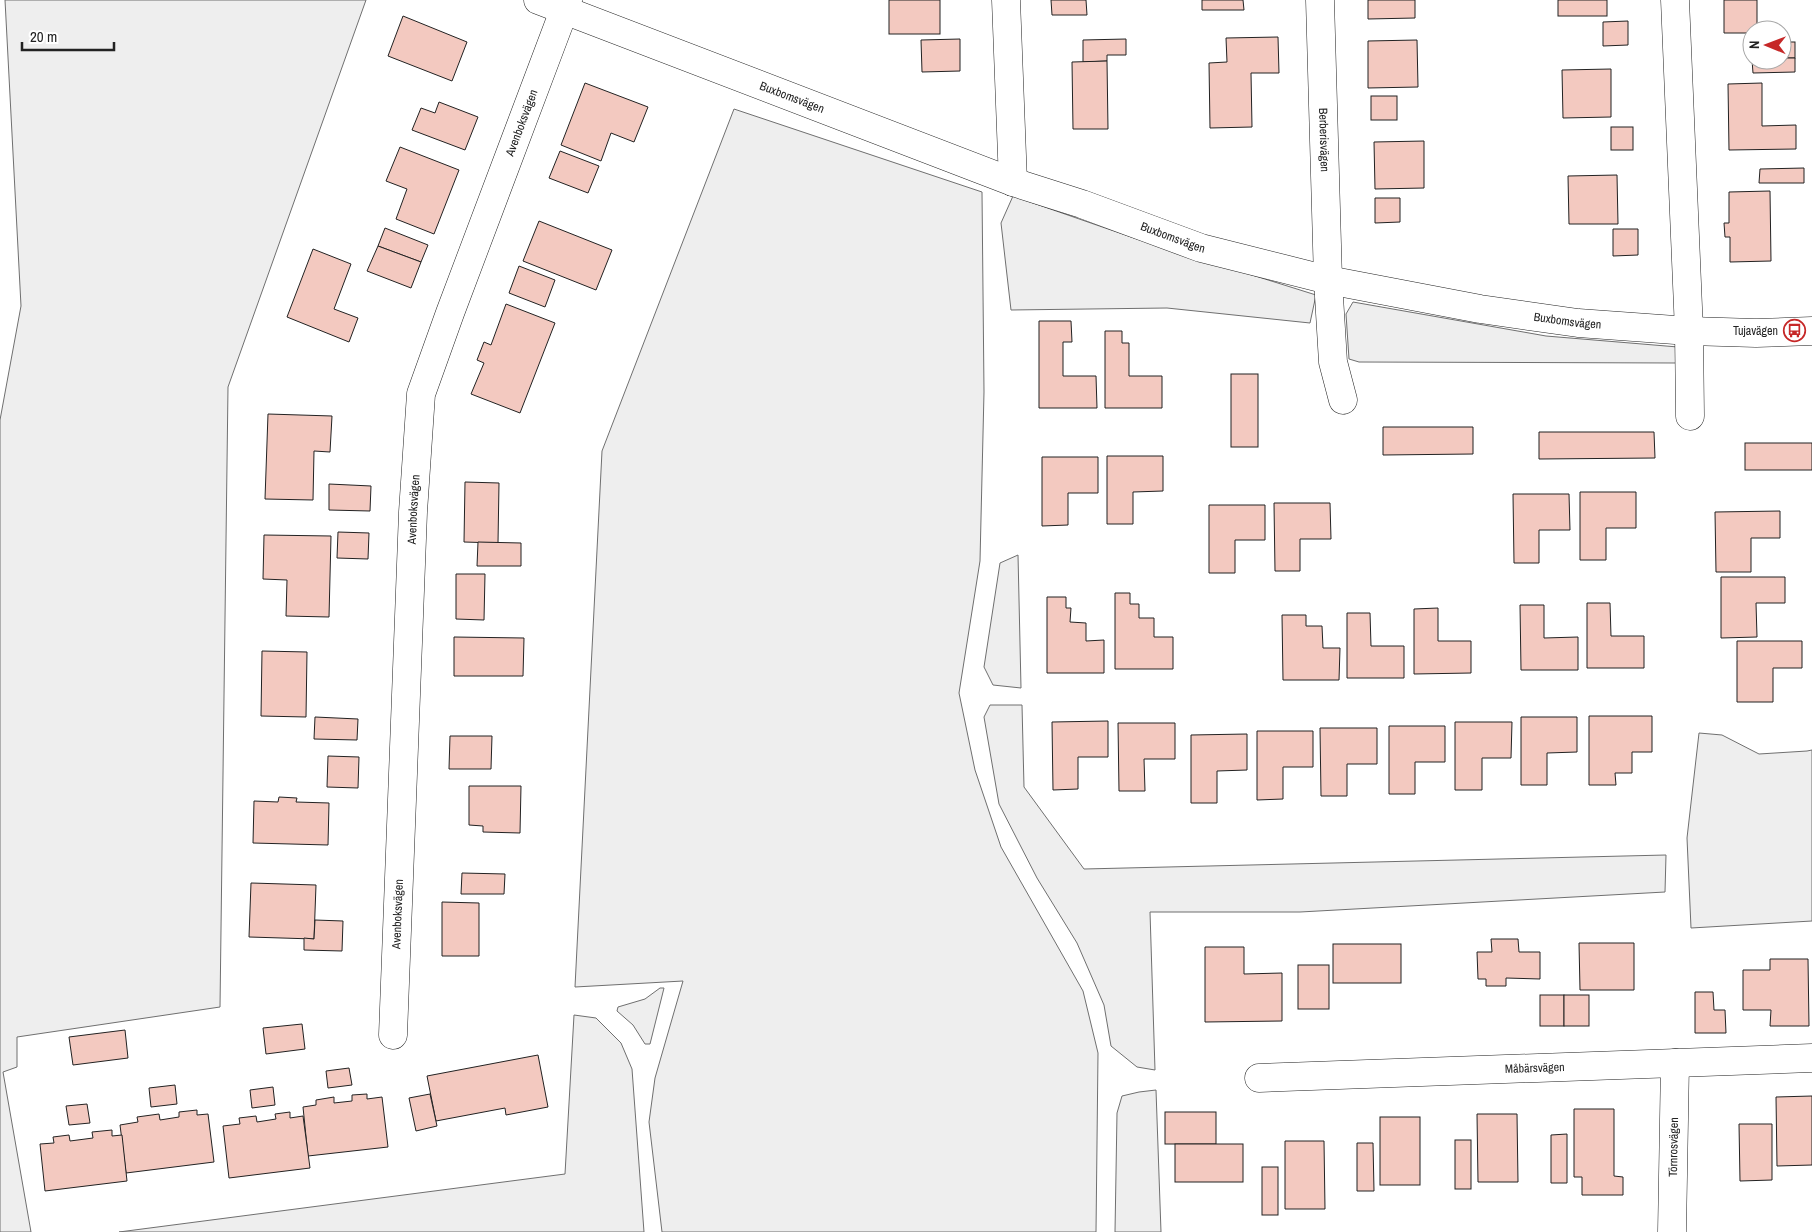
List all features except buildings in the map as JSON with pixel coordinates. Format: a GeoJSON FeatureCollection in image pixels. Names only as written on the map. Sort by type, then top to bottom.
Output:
{"type":"FeatureCollection","features":[{"type":"Feature","properties":{"kind":"street","name":"Buxbomsvägen"},"geometry":{"type":"LineString","coordinates":[[538,0],[566,5],[1013,182],[1082,204],[1201,248],[1328,280],[1480,309],[1568,321],[1689,331],[1812,331]]}},
{"type":"Feature","properties":{"kind":"street"},"geometry":{"type":"LineString","coordinates":[[1006,0],[1013,182]]}},
{"type":"Feature","properties":{"kind":"street","name":"Berberisvägen"},"geometry":{"type":"LineString","coordinates":[[1320,0],[1328,280],[1333,362],[1343,400]]}},
{"type":"Feature","properties":{"kind":"street"},"geometry":{"type":"LineString","coordinates":[[1675,0],[1689,331],[1690,416]]}},
{"type":"Feature","properties":{"kind":"street","name":"Avenboksvägen"},"geometry":{"type":"LineString","coordinates":[[393,1034],[413,512],[421,394],[566,5]]}},
{"type":"Feature","properties":{"kind":"street","name":"Måbärsvägen"},"geometry":{"type":"LineString","coordinates":[[1259,1078],[1812,1058]]}},
{"type":"Feature","properties":{"kind":"street","name":"Törnrosvägen"},"geometry":{"type":"LineString","coordinates":[[1672,1232],[1675,1063]]}},
{"type":"Feature","properties":{"kind":"shaded area"},"geometry":{"type":"Polygon","coordinates":[[[5,0],[366,0],[228,387],[220,1007],[17,1037],[17,1067],[3,1072],[31,1232],[0,1232],[0,420],[21,306],[5,0]]]}},
{"type":"Feature","properties":{"kind":"shaded area"},"geometry":{"type":"Polygon","coordinates":[[[734,109],[982,192],[984,392],[980,561],[959,693],[975,770],[1001,847],[1083,991],[1098,1053],[1096,1232],[662,1232],[649,1122],[655,1078],[683,981],[575,987],[602,451],[734,109]]]}},
{"type":"Feature","properties":{"kind":"shaded area"},"geometry":{"type":"Polygon","coordinates":[[[1013,196],[1134,238],[1316,295],[1310,323],[1167,308],[1011,310],[1001,223],[1013,196]]]}},
{"type":"Feature","properties":{"kind":"shaded area"},"geometry":{"type":"Polygon","coordinates":[[[1353,302],[1546,336],[1678,347],[1678,363],[1359,362],[1349,359],[1346,314],[1353,302]]]}},
{"type":"Feature","properties":{"kind":"shaded area"},"geometry":{"type":"Polygon","coordinates":[[[1018,555],[1021,688],[993,685],[984,667],[1000,563],[1018,555]]]}},
{"type":"Feature","properties":{"kind":"shaded area"},"geometry":{"type":"Polygon","coordinates":[[[990,705],[1022,705],[1024,787],[1084,869],[1666,855],[1665,892],[1300,912],[1150,912],[1155,1070],[1137,1067],[1111,1046],[1104,1005],[1077,943],[1037,878],[999,804],[984,717],[990,705]]]}},
{"type":"Feature","properties":{"kind":"shaded area"},"geometry":{"type":"Polygon","coordinates":[[[1699,733],[1722,735],[1759,754],[1812,750],[1812,921],[1691,928],[1687,838],[1699,733]]]}},
{"type":"Feature","properties":{"kind":"shaded area"},"geometry":{"type":"Polygon","coordinates":[[[660,988],[664,988],[650,1044],[645,1044],[633,1025],[617,1011],[618,1007],[645,999],[660,988]]]}},
{"type":"Feature","properties":{"kind":"shaded area"},"geometry":{"type":"Polygon","coordinates":[[[574,1015],[596,1018],[621,1043],[632,1069],[644,1232],[119,1232],[565,1174],[574,1015]]]}},
{"type":"Feature","properties":{"kind":"shaded area"},"geometry":{"type":"Polygon","coordinates":[[[1156,1090],[1161,1232],[1115,1232],[1117,1113],[1122,1096],[1156,1090]]]}},
{"type":"Feature","properties":{"kind":"place","name":"Tujavägen"},"geometry":{"type":"Point","coordinates":[1794,331]}}]}
